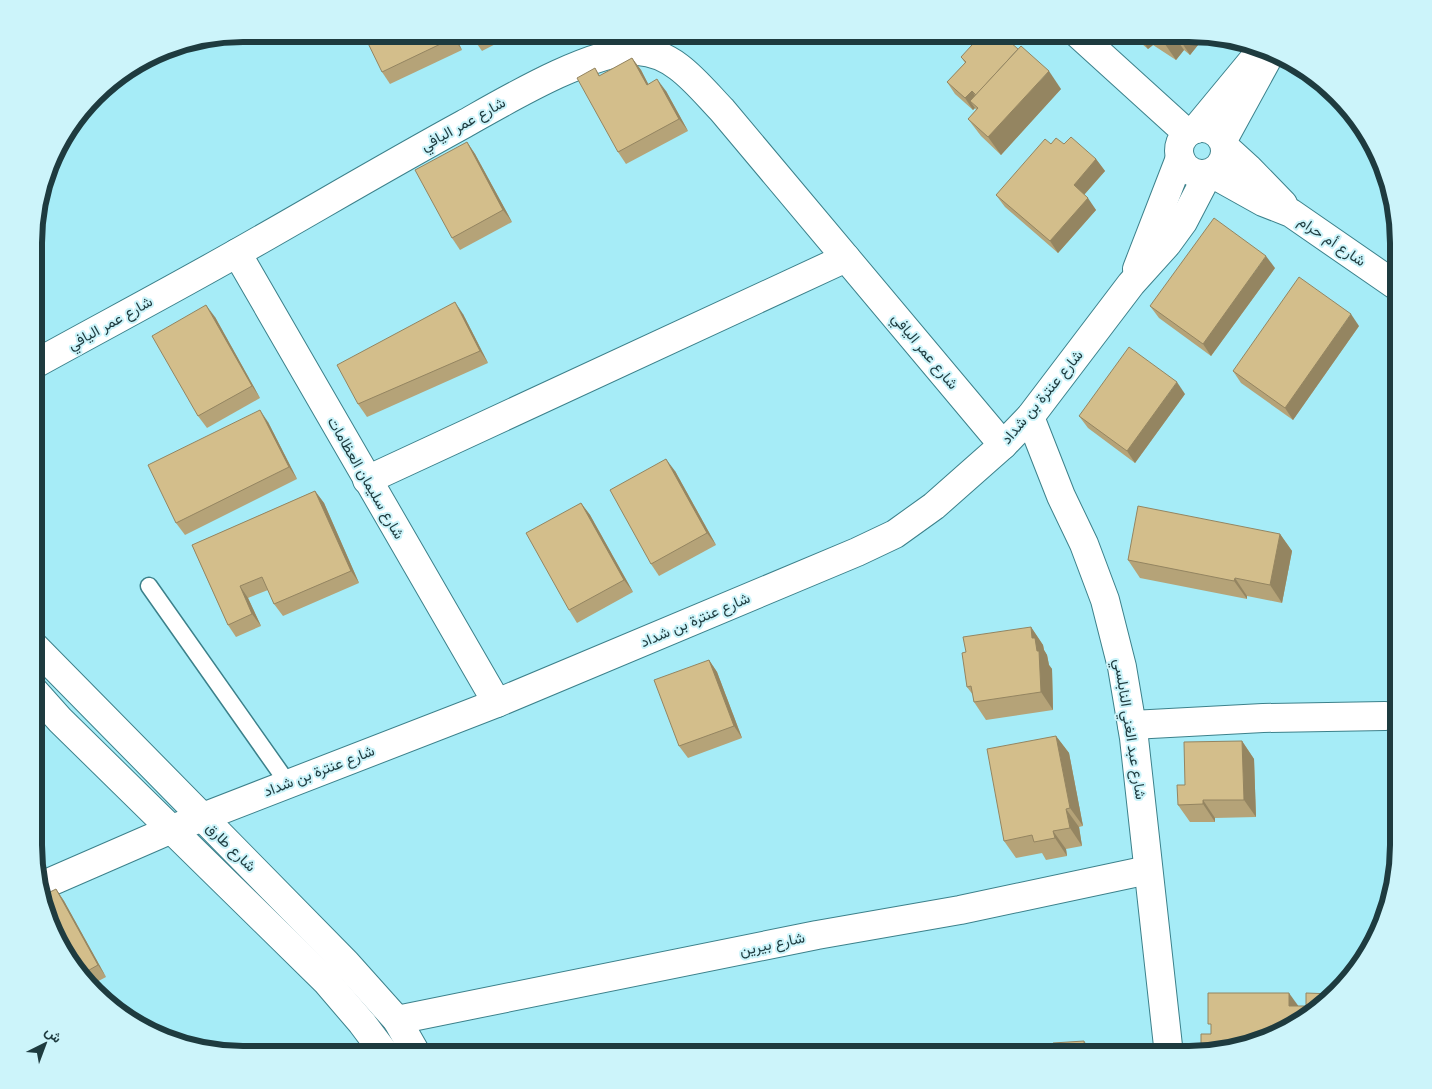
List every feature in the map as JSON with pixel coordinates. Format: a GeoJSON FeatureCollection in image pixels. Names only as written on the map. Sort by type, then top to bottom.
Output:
{"type":"FeatureCollection","features":[{"type":"Feature","properties":{"kind":"street"},"geometry":{"type":"LineString","coordinates":[[1086,42],[1188,140]]}},
{"type":"Feature","properties":{"kind":"street","name":"شارع عمر اليافي"},"geometry":{"type":"LineString","coordinates":[[42,360],[237,253],[351,186],[511,97],[612,53],[636,51],[656,53],[666,57],[690,76],[722,110],[1003,445]]}},
{"type":"Feature","properties":{"kind":"street","name":"شارع عنترة بن شداد"},"geometry":{"type":"LineString","coordinates":[[1131,284],[1188,140],[1258,55]]}},
{"type":"Feature","properties":{"kind":"street"},"geometry":{"type":"LineString","coordinates":[[1224,144],[1216,132],[1206,128],[1188,140],[1184,166],[1191,171],[1210,173],[1222,162],[1224,144],[1268,59]]}},
{"type":"Feature","properties":{"kind":"street","name":"شارع أم حرام"},"geometry":{"type":"LineString","coordinates":[[1224,144],[1291,213],[1390,281]]}},
{"type":"Feature","properties":{"kind":"street","name":"شارع عنترة بن شداد"},"geometry":{"type":"LineString","coordinates":[[46,884],[172,829],[288,782],[496,703],[857,552],[895,534],[934,506],[1003,445],[1030,417],[1131,284],[1150,265],[1183,222],[1210,173]]}},
{"type":"Feature","properties":{"kind":"street","name":"شارع أم حرام"},"geometry":{"type":"LineString","coordinates":[[1210,173],[1263,202],[1291,213]]}},
{"type":"Feature","properties":{"kind":"street","name":"شارع سليمان العظامات"},"geometry":{"type":"LineString","coordinates":[[237,253],[496,703]]}},
{"type":"Feature","properties":{"kind":"street"},"geometry":{"type":"LineString","coordinates":[[367,480],[846,258]]}},
{"type":"Feature","properties":{"kind":"street","name":"شارع عبد الغني النابلسي"},"geometry":{"type":"LineString","coordinates":[[1030,417],[1061,496],[1084,544],[1104,600],[1122,667],[1132,725],[1168,1046]]}},
{"type":"Feature","properties":{"kind":"street","name":"شارع طارق"},"geometry":{"type":"LineString","coordinates":[[42,654],[201,818],[333,949],[396,1020],[411,1046]]}},
{"type":"Feature","properties":{"kind":"street","name":"شارع طارق"},"geometry":{"type":"LineString","coordinates":[[42,700],[60,720],[326,981],[362,1022],[379,1046]]}},
{"type":"Feature","properties":{"kind":"street"},"geometry":{"type":"LineString","coordinates":[[1132,725],[1263,718],[1385,716]]}},
{"type":"Feature","properties":{"kind":"street","name":"شارع بيرين"},"geometry":{"type":"LineString","coordinates":[[396,1020],[818,935],[960,910],[1148,870]]}},
{"type":"Feature","properties":{"kind":"lane"},"geometry":{"type":"LineString","coordinates":[[149,586],[288,782]]}},
{"type":"Feature","properties":{"kind":"building"},"geometry":{"type":"Polygon","coordinates":[[[367,42],[445,42],[382,72],[367,42]]]}},
{"type":"Feature","properties":{"kind":"building"},"geometry":{"type":"Polygon","coordinates":[[[975,42],[1010,42],[1018,49],[976,95],[972,91],[965,98],[947,82],[966,62],[961,57],[975,42]]]}},
{"type":"Feature","properties":{"kind":"building"},"geometry":{"type":"Polygon","coordinates":[[[1021,46],[1049,71],[988,137],[968,119],[978,108],[970,101],[1021,46]]]}},
{"type":"Feature","properties":{"kind":"building"},"geometry":{"type":"Polygon","coordinates":[[[632,58],[647,85],[657,79],[679,119],[618,152],[577,78],[595,68],[599,76],[632,58]]]}},
{"type":"Feature","properties":{"kind":"building"},"geometry":{"type":"Polygon","coordinates":[[[1071,137],[1096,159],[1074,185],[1088,198],[1050,241],[996,195],[1045,139],[1051,144],[1056,138],[1064,144],[1071,137]]]}},
{"type":"Feature","properties":{"kind":"building"},"geometry":{"type":"Polygon","coordinates":[[[467,142],[503,210],[452,238],[415,170],[467,142]]]}},
{"type":"Feature","properties":{"kind":"building"},"geometry":{"type":"Polygon","coordinates":[[[1214,218],[1266,256],[1203,344],[1150,306],[1214,218]]]}},
{"type":"Feature","properties":{"kind":"building"},"geometry":{"type":"Polygon","coordinates":[[[1299,277],[1351,314],[1285,408],[1233,371],[1299,277]]]}},
{"type":"Feature","properties":{"kind":"building"},"geometry":{"type":"Polygon","coordinates":[[[455,302],[480,351],[358,404],[337,365],[455,302]]]}},
{"type":"Feature","properties":{"kind":"building"},"geometry":{"type":"Polygon","coordinates":[[[206,305],[252,386],[198,416],[152,336],[206,305]]]}},
{"type":"Feature","properties":{"kind":"building"},"geometry":{"type":"Polygon","coordinates":[[[1129,347],[1177,382],[1127,451],[1079,416],[1129,347]]]}},
{"type":"Feature","properties":{"kind":"building"},"geometry":{"type":"Polygon","coordinates":[[[260,410],[289,467],[176,523],[148,465],[260,410]]]}},
{"type":"Feature","properties":{"kind":"building"},"geometry":{"type":"Polygon","coordinates":[[[666,459],[707,533],[651,564],[610,490],[666,459]]]}},
{"type":"Feature","properties":{"kind":"building"},"geometry":{"type":"Polygon","coordinates":[[[315,491],[351,571],[274,604],[262,577],[240,586],[252,614],[228,625],[192,545],[315,491]]]}},
{"type":"Feature","properties":{"kind":"building"},"geometry":{"type":"Polygon","coordinates":[[[581,503],[624,580],[569,610],[526,533],[581,503]]]}},
{"type":"Feature","properties":{"kind":"building"},"geometry":{"type":"Polygon","coordinates":[[[1138,506],[1280,534],[1270,585],[1235,578],[1234,581],[1128,560],[1138,506]]]}},
{"type":"Feature","properties":{"kind":"building"},"geometry":{"type":"Polygon","coordinates":[[[1031,627],[1032,638],[1035,638],[1037,651],[1039,651],[1041,692],[974,702],[971,686],[967,687],[962,653],[966,652],[963,637],[1031,627]]]}},
{"type":"Feature","properties":{"kind":"building"},"geometry":{"type":"Polygon","coordinates":[[[709,660],[734,726],[679,746],[654,680],[709,660]]]}},
{"type":"Feature","properties":{"kind":"building"},"geometry":{"type":"Polygon","coordinates":[[[1056,736],[1070,808],[1066,809],[1070,828],[1053,831],[1055,838],[1034,842],[1032,835],[1004,841],[987,749],[1056,736]]]}},
{"type":"Feature","properties":{"kind":"building"},"geometry":{"type":"Polygon","coordinates":[[[1242,741],[1244,800],[1203,800],[1203,804],[1178,805],[1177,785],[1185,785],[1184,742],[1242,741]]]}},
{"type":"Feature","properties":{"kind":"building"},"geometry":{"type":"Polygon","coordinates":[[[56,889],[98,965],[87,971],[76,957],[63,935],[48,893],[56,889]]]}},
{"type":"Feature","properties":{"kind":"building"},"geometry":{"type":"Polygon","coordinates":[[[1208,993],[1289,993],[1289,1006],[1306,1006],[1306,993],[1325,994],[1289,1020],[1241,1040],[1201,1046],[1201,1034],[1211,1034],[1211,1024],[1208,1024],[1208,993]]]}},
{"type":"Feature","properties":{"kind":"building"},"geometry":{"type":"Polygon","coordinates":[[[1084,1041],[1084,1046],[1053,1046],[1053,1043],[1084,1041]]]}}]}
